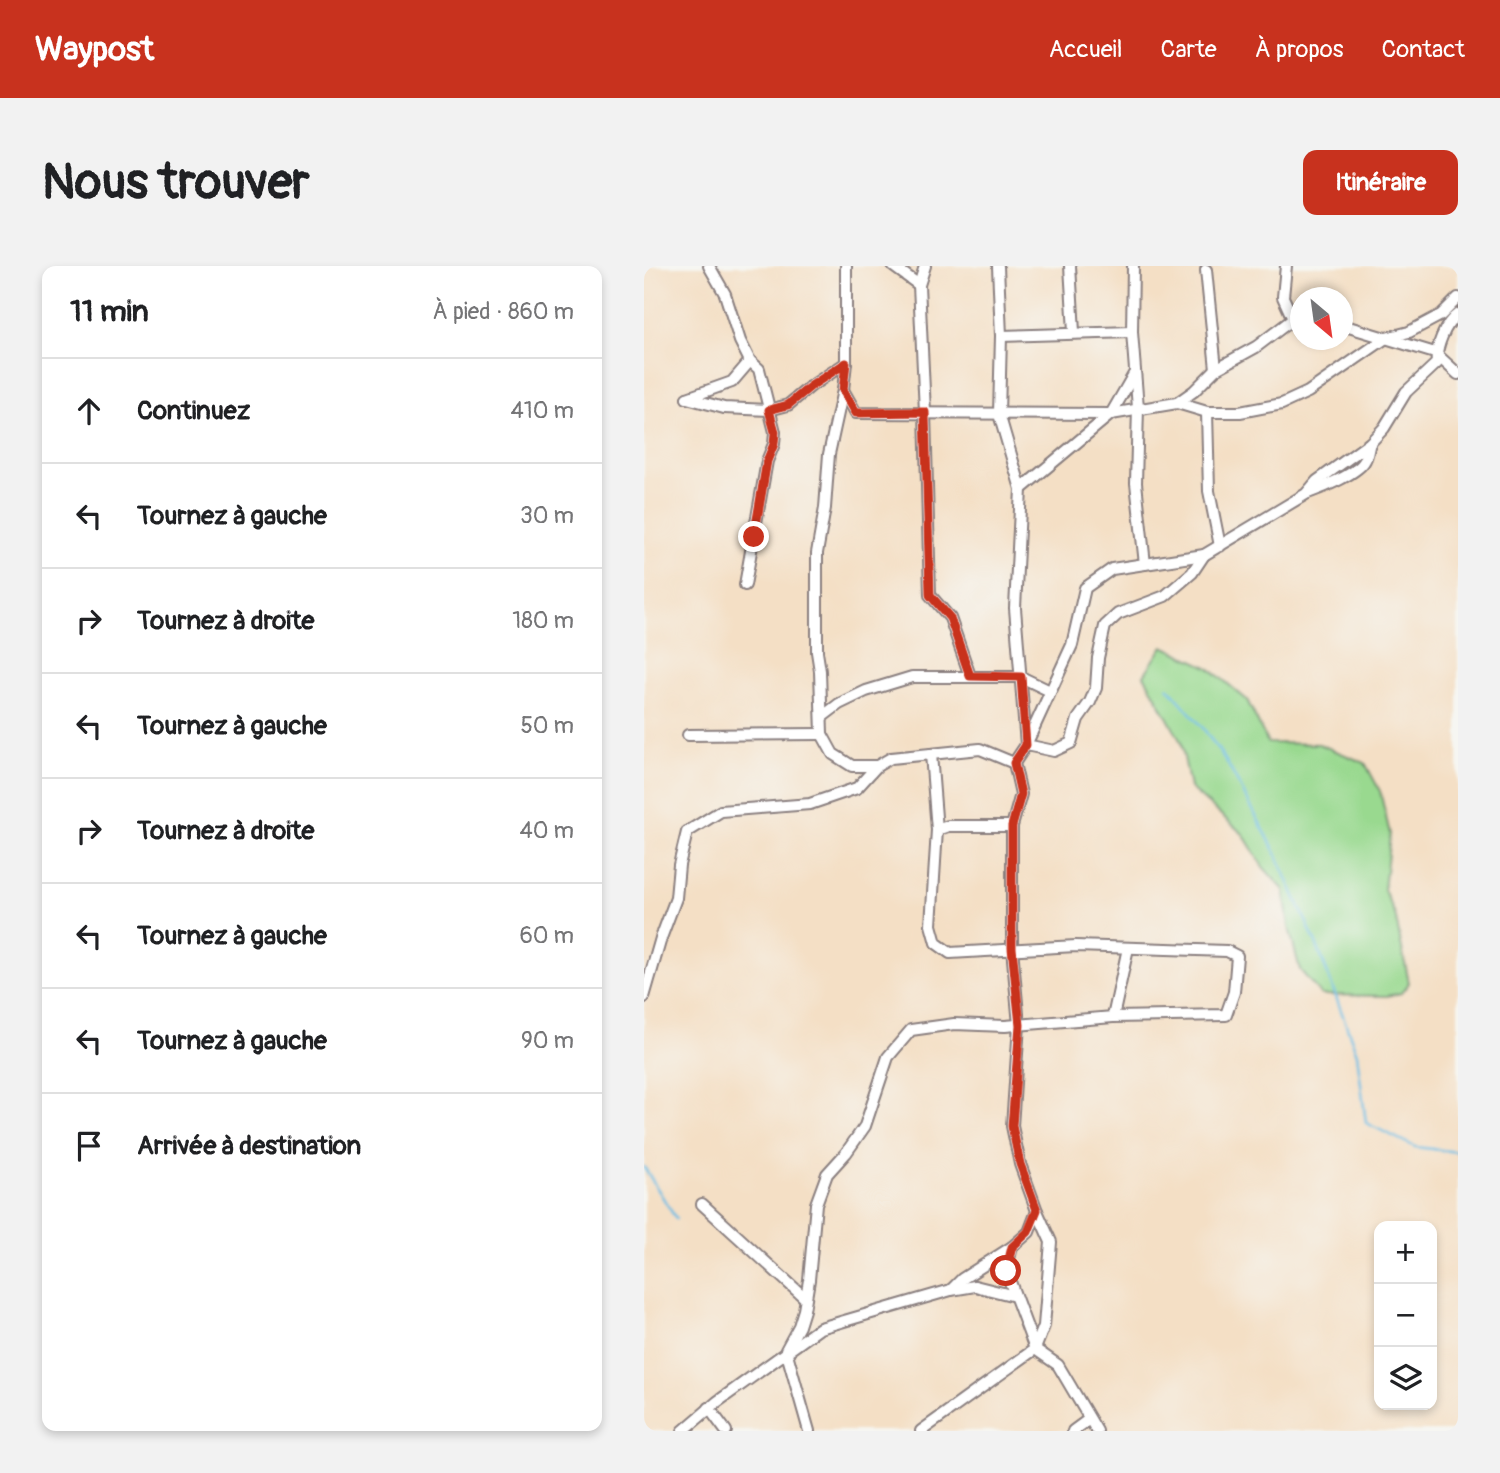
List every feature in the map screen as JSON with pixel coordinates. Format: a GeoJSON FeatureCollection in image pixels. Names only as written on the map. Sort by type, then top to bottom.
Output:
{"type":"FeatureCollection","features":[{"type":"Feature","properties":{"kind":"street"},"geometry":{"type":"LineString","coordinates":[[709,266],[725,294],[740,341],[750,361],[759,369],[775,432],[744,585]]}},
{"type":"Feature","properties":{"kind":"street"},"geometry":{"type":"LineString","coordinates":[[846,266],[846,363],[829,454],[825,508],[817,553],[817,652],[822,734],[833,754],[852,766],[877,766]]}},
{"type":"Feature","properties":{"kind":"street"},"geometry":{"type":"LineString","coordinates":[[893,266],[919,285]]}},
{"type":"Feature","properties":{"kind":"street"},"geometry":{"type":"LineString","coordinates":[[925,266],[919,285],[930,595],[950,618],[970,676]]}},
{"type":"Feature","properties":{"kind":"street"},"geometry":{"type":"LineString","coordinates":[[998,266],[1001,336],[999,414],[1021,489],[1014,608],[1026,745]]}},
{"type":"Feature","properties":{"kind":"street"},"geometry":{"type":"LineString","coordinates":[[1070,266],[1074,332]]}},
{"type":"Feature","properties":{"kind":"street"},"geometry":{"type":"LineString","coordinates":[[1133,266],[1132,332],[1138,408],[1136,483],[1145,564]]}},
{"type":"Feature","properties":{"kind":"street"},"geometry":{"type":"LineString","coordinates":[[1286,266],[1283,297],[1290,308]]}},
{"type":"Feature","properties":{"kind":"street"},"geometry":{"type":"LineString","coordinates":[[1206,270],[1216,369]]}},
{"type":"Feature","properties":{"kind":"street"},"geometry":{"type":"LineString","coordinates":[[843,390],[856,413],[1111,414],[1177,403],[1207,412],[1240,412],[1282,404],[1308,392],[1386,338],[1409,332],[1441,315],[1458,298]]}},
{"type":"Feature","properties":{"kind":"street"},"geometry":{"type":"LineString","coordinates":[[921,1431],[1035,1349],[1044,1326],[1051,1242],[1020,1164],[1012,1126],[1020,1025],[1012,948],[1012,826],[1021,794],[1014,763],[1026,745],[1072,645],[1085,588],[1112,569],[1204,555],[1306,494],[1317,481],[1370,443],[1384,428],[1406,392],[1437,363],[1435,353],[1452,318],[1458,314]]}},
{"type":"Feature","properties":{"kind":"street"},"geometry":{"type":"LineString","coordinates":[[1177,403],[1194,391],[1216,369],[1256,347],[1290,323]]}},
{"type":"Feature","properties":{"kind":"street"},"geometry":{"type":"LineString","coordinates":[[1353,328],[1435,353],[1458,374]]}},
{"type":"Feature","properties":{"kind":"street"},"geometry":{"type":"LineString","coordinates":[[1001,336],[1132,332]]}},
{"type":"Feature","properties":{"kind":"street"},"geometry":{"type":"LineString","coordinates":[[750,361],[732,382],[687,398],[724,408],[769,410],[788,405],[846,363]]}},
{"type":"Feature","properties":{"kind":"street"},"geometry":{"type":"LineString","coordinates":[[1021,489],[1111,414],[1134,374]]}},
{"type":"Feature","properties":{"kind":"street"},"geometry":{"type":"LineString","coordinates":[[1207,412],[1209,491],[1220,546]]}},
{"type":"Feature","properties":{"kind":"street"},"geometry":{"type":"LineString","coordinates":[[1026,745],[1054,751],[1071,743],[1078,719],[1096,688],[1098,658],[1105,626],[1118,614],[1165,596],[1192,573],[1204,555]]}},
{"type":"Feature","properties":{"kind":"street"},"geometry":{"type":"LineString","coordinates":[[822,717],[839,704],[866,691],[912,677],[1021,677],[1051,691]]}},
{"type":"Feature","properties":{"kind":"street"},"geometry":{"type":"LineString","coordinates":[[688,735],[822,734]]}},
{"type":"Feature","properties":{"kind":"street"},"geometry":{"type":"LineString","coordinates":[[644,997],[676,898],[679,865],[687,832],[721,811],[810,804],[857,788],[877,766],[891,758],[980,749],[1014,763]]}},
{"type":"Feature","properties":{"kind":"street"},"geometry":{"type":"LineString","coordinates":[[809,1431],[786,1350],[799,1326],[809,1280],[816,1204],[827,1174],[865,1126],[888,1057],[911,1030],[954,1024],[1020,1025],[1113,1017],[1226,1015],[1234,992],[1237,956],[1227,951],[1012,948],[950,953],[936,943],[931,925],[937,830],[930,754]]}},
{"type":"Feature","properties":{"kind":"street"},"geometry":{"type":"LineString","coordinates":[[937,830],[948,826],[1012,826]]}},
{"type":"Feature","properties":{"kind":"street"},"geometry":{"type":"LineString","coordinates":[[1113,1017],[1128,948]]}},
{"type":"Feature","properties":{"kind":"street"},"geometry":{"type":"LineString","coordinates":[[702,1204],[805,1298]]}},
{"type":"Feature","properties":{"kind":"street"},"geometry":{"type":"LineString","coordinates":[[951,1290],[962,1279],[1012,1247],[1028,1232],[1037,1210]]}},
{"type":"Feature","properties":{"kind":"street"},"geometry":{"type":"LineString","coordinates":[[1012,1247],[1006,1271],[1035,1349],[1058,1365],[1088,1420],[1097,1431]]}},
{"type":"Feature","properties":{"kind":"street"},"geometry":{"type":"LineString","coordinates":[[683,1431],[786,1350],[820,1328],[951,1290],[975,1286],[1015,1296]]}},
{"type":"Feature","properties":{"kind":"street"},"geometry":{"type":"LineString","coordinates":[[709,1408],[726,1431]]}},
{"type":"Feature","properties":{"kind":"street"},"geometry":{"type":"LineString","coordinates":[[1073,1431],[1088,1420]]}},
{"type":"Feature","properties":{"kind":"green space"},"geometry":{"type":"Polygon","coordinates":[[[1163,646],[1208,667],[1247,700],[1268,743],[1319,744],[1365,763],[1380,791],[1390,834],[1384,890],[1395,914],[1409,983],[1401,993],[1387,996],[1321,995],[1300,970],[1289,928],[1284,890],[1263,867],[1243,834],[1190,788],[1181,742],[1144,675],[1163,646]]]}},
{"type":"Feature","properties":{"kind":"waterway"},"geometry":{"type":"LineString","coordinates":[[1168,687],[1203,728],[1226,761],[1273,847],[1318,948],[1357,1054],[1366,1123],[1415,1147],[1458,1152]]}},
{"type":"Feature","properties":{"kind":"waterway"},"geometry":{"type":"LineString","coordinates":[[644,1167],[676,1219]]}},
{"type":"Feature","properties":{"kind":"route"},"geometry":{"type":"LineString","coordinates":[[754,537],[767,461],[774,444],[775,432],[769,410],[788,405],[846,363],[843,390],[856,413],[925,412],[930,595],[950,618],[970,676],[1021,677],[1026,745],[1014,763],[1021,794],[1012,826],[1012,948],[1020,1025],[1012,1126],[1020,1164],[1037,1210],[1028,1232],[1012,1247],[1006,1271]]}}]}
